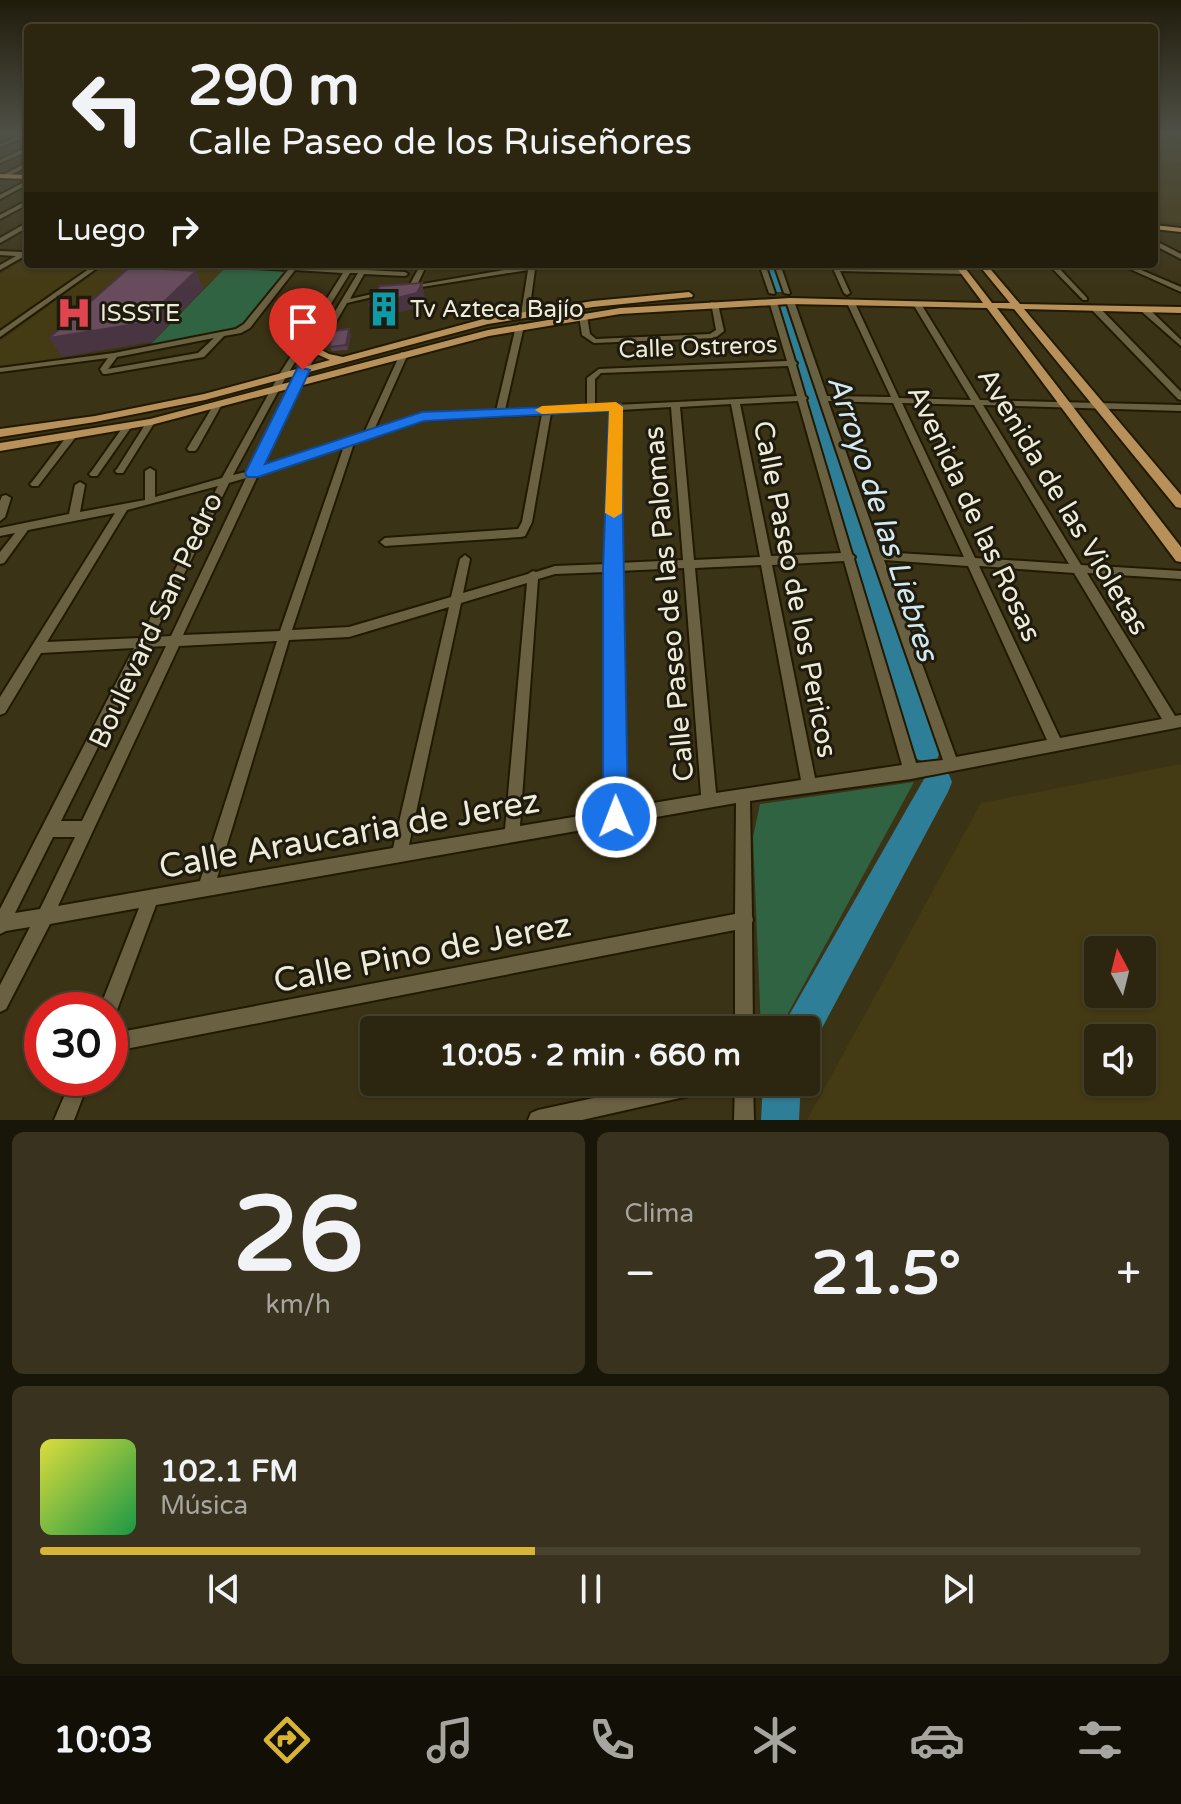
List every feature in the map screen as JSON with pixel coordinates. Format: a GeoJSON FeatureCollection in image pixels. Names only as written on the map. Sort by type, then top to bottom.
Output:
{"type":"FeatureCollection","features":[{"type":"Feature","properties":{"kind":"main road"},"geometry":{"type":"LineString","coordinates":[[1158,226],[1181,229]]}},
{"type":"Feature","properties":{"kind":"main road"},"geometry":{"type":"LineString","coordinates":[[961,268],[1181,557]]}},
{"type":"Feature","properties":{"kind":"main road"},"geometry":{"type":"LineString","coordinates":[[985,268],[1181,504]]}},
{"type":"Feature","properties":{"kind":"main road"},"geometry":{"type":"LineString","coordinates":[[0,433],[176,403],[525,314],[634,299],[701,294]]}},
{"type":"Feature","properties":{"kind":"main road"},"geometry":{"type":"LineString","coordinates":[[0,448],[151,422],[520,326],[714,299],[789,297],[988,301],[1181,310]]}},
{"type":"Feature","properties":{"kind":"main road"},"geometry":{"type":"LineString","coordinates":[[849,298],[917,304],[988,301]]}},
{"type":"Feature","properties":{"kind":"main road"},"geometry":{"type":"LineString","coordinates":[[1012,302],[1181,300]]}},
{"type":"Feature","properties":{"kind":"main road"},"geometry":{"type":"LineString","coordinates":[[316,350],[331,358],[356,356]]}},
{"type":"Feature","properties":{"kind":"main road"},"geometry":{"type":"LineString","coordinates":[[1042,373],[1059,381],[1078,378]]}},
{"type":"Feature","properties":{"kind":"street"},"geometry":{"type":"LineString","coordinates":[[0,197],[19,185]]}},
{"type":"Feature","properties":{"kind":"street"},"geometry":{"type":"LineString","coordinates":[[0,217],[24,204]]}},
{"type":"Feature","properties":{"kind":"street"},"geometry":{"type":"LineString","coordinates":[[0,241],[24,226]]}},
{"type":"Feature","properties":{"kind":"street"},"geometry":{"type":"LineString","coordinates":[[1158,244],[1181,257]]}},
{"type":"Feature","properties":{"kind":"street"},"geometry":{"type":"LineString","coordinates":[[0,253],[24,253]]}},
{"type":"Feature","properties":{"kind":"street"},"geometry":{"type":"LineString","coordinates":[[0,268],[24,254]]}},
{"type":"Feature","properties":{"kind":"street"},"geometry":{"type":"LineString","coordinates":[[0,335],[94,268]]}},
{"type":"Feature","properties":{"kind":"street"},"geometry":{"type":"LineString","coordinates":[[0,370],[114,355],[244,329],[292,268]]}},
{"type":"Feature","properties":{"kind":"street","name":"Boulevard San Pedro"},"geometry":{"type":"LineString","coordinates":[[0,924],[226,480],[283,375],[349,268]]}},
{"type":"Feature","properties":{"kind":"street"},"geometry":{"type":"LineString","coordinates":[[364,268],[405,274]]}},
{"type":"Feature","properties":{"kind":"street","name":"Boulevard San Pedro"},"geometry":{"type":"LineString","coordinates":[[0,1003],[45,916],[295,385],[364,268]]}},
{"type":"Feature","properties":{"kind":"street"},"geometry":{"type":"LineString","coordinates":[[413,287],[422,268]]}},
{"type":"Feature","properties":{"kind":"street"},"geometry":{"type":"LineString","coordinates":[[477,275],[479,268]]}},
{"type":"Feature","properties":{"kind":"street"},"geometry":{"type":"LineString","coordinates":[[344,302],[516,268]]}},
{"type":"Feature","properties":{"kind":"street"},"geometry":{"type":"LineString","coordinates":[[525,314],[532,268]]}},
{"type":"Feature","properties":{"kind":"street"},"geometry":{"type":"LineString","coordinates":[[763,268],[914,771]]}},
{"type":"Feature","properties":{"kind":"street"},"geometry":{"type":"LineString","coordinates":[[778,268],[950,765]]}},
{"type":"Feature","properties":{"kind":"street","name":"Avenida de las Rosas"},"geometry":{"type":"LineString","coordinates":[[835,268],[1056,744]]}},
{"type":"Feature","properties":{"kind":"street"},"geometry":{"type":"LineString","coordinates":[[1055,268],[1085,299]]}},
{"type":"Feature","properties":{"kind":"street"},"geometry":{"type":"LineString","coordinates":[[1131,268],[1181,290]]}},
{"type":"Feature","properties":{"kind":"street"},"geometry":{"type":"LineString","coordinates":[[583,316],[586,335],[594,341],[712,336],[720,331],[714,299]]}},
{"type":"Feature","properties":{"kind":"street","name":"Avenida de las Violetas"},"geometry":{"type":"LineString","coordinates":[[917,304],[1076,568],[1176,722]]}},
{"type":"Feature","properties":{"kind":"street"},"geometry":{"type":"LineString","coordinates":[[1095,308],[1181,397]]}},
{"type":"Feature","properties":{"kind":"street"},"geometry":{"type":"LineString","coordinates":[[1144,309],[1181,344]]}},
{"type":"Feature","properties":{"kind":"street"},"geometry":{"type":"LineString","coordinates":[[316,322],[333,322]]}},
{"type":"Feature","properties":{"kind":"street"},"geometry":{"type":"LineString","coordinates":[[500,412],[520,326]]}},
{"type":"Feature","properties":{"kind":"street"},"geometry":{"type":"LineString","coordinates":[[114,355],[104,369],[106,372],[201,355],[221,335]]}},
{"type":"Feature","properties":{"kind":"street"},"geometry":{"type":"LineString","coordinates":[[367,436],[404,354]]}},
{"type":"Feature","properties":{"kind":"street","name":"Calle Ostreros"},"geometry":{"type":"LineString","coordinates":[[591,408],[591,378],[599,371],[793,363]]}},
{"type":"Feature","properties":{"kind":"street"},"geometry":{"type":"LineString","coordinates":[[0,532],[150,502],[350,443],[422,417],[803,398]]}},
{"type":"Feature","properties":{"kind":"street"},"geometry":{"type":"LineString","coordinates":[[823,398],[1181,408]]}},
{"type":"Feature","properties":{"kind":"street","name":"Calle Paseo de los Pericos"},"geometry":{"type":"LineString","coordinates":[[735,401],[810,787]]}},
{"type":"Feature","properties":{"kind":"street","name":"Calle Paseo de las Palomas"},"geometry":{"type":"LineString","coordinates":[[675,404],[709,801]]}},
{"type":"Feature","properties":{"kind":"street"},"geometry":{"type":"LineString","coordinates":[[192,449],[217,406]]}},
{"type":"Feature","properties":{"kind":"street"},"geometry":{"type":"LineString","coordinates":[[616,407],[612,568],[616,817]]}},
{"type":"Feature","properties":{"kind":"street"},"geometry":{"type":"LineString","coordinates":[[385,542],[521,533],[527,522],[547,410]]}},
{"type":"Feature","properties":{"kind":"street"},"geometry":{"type":"LineString","coordinates":[[120,471],[151,422]]}},
{"type":"Feature","properties":{"kind":"street"},"geometry":{"type":"LineString","coordinates":[[94,474],[128,426]]}},
{"type":"Feature","properties":{"kind":"street"},"geometry":{"type":"LineString","coordinates":[[35,484],[70,438]]}},
{"type":"Feature","properties":{"kind":"street"},"geometry":{"type":"LineString","coordinates":[[206,888],[284,637],[350,443]]}},
{"type":"Feature","properties":{"kind":"street"},"geometry":{"type":"LineString","coordinates":[[150,471],[150,502]]}},
{"type":"Feature","properties":{"kind":"street"},"geometry":{"type":"LineString","coordinates":[[74,518],[80,485]]}},
{"type":"Feature","properties":{"kind":"street"},"geometry":{"type":"LineString","coordinates":[[0,517],[6,498]]}},
{"type":"Feature","properties":{"kind":"street"},"geometry":{"type":"LineString","coordinates":[[0,709],[123,508]]}},
{"type":"Feature","properties":{"kind":"street"},"geometry":{"type":"LineString","coordinates":[[0,560],[24,528]]}},
{"type":"Feature","properties":{"kind":"street"},"geometry":{"type":"LineString","coordinates":[[877,556],[1181,575]]}},
{"type":"Feature","properties":{"kind":"street"},"geometry":{"type":"LineString","coordinates":[[36,648],[349,632],[555,570],[850,557]]}},
{"type":"Feature","properties":{"kind":"street"},"geometry":{"type":"LineString","coordinates":[[399,855],[465,559]]}},
{"type":"Feature","properties":{"kind":"street"},"geometry":{"type":"LineString","coordinates":[[512,835],[533,575]]}},
{"type":"Feature","properties":{"kind":"street","name":"Calle Araucaria de Jerez"},"geometry":{"type":"LineString","coordinates":[[0,924],[743,795],[950,765],[1176,722]]}},
{"type":"Feature","properties":{"kind":"street"},"geometry":{"type":"LineString","coordinates":[[743,795],[744,1016]]}},
{"type":"Feature","properties":{"kind":"street"},"geometry":{"type":"LineString","coordinates":[[50,829],[86,829]]}},
{"type":"Feature","properties":{"kind":"street"},"geometry":{"type":"LineString","coordinates":[[115,992],[151,898]]}},
{"type":"Feature","properties":{"kind":"street","name":"Calle Pino de Jerez"},"geometry":{"type":"LineString","coordinates":[[128,1040],[745,920]]}},
{"type":"Feature","properties":{"kind":"street"},"geometry":{"type":"LineString","coordinates":[[64,1120],[74,1096]]}},
{"type":"Feature","properties":{"kind":"street"},"geometry":{"type":"LineString","coordinates":[[538,1120],[647,1096]]}},
{"type":"Feature","properties":{"kind":"street"},"geometry":{"type":"LineString","coordinates":[[744,1096],[744,1120]]}},
{"type":"Feature","properties":{"kind":"shaded area"},"geometry":{"type":"Polygon","coordinates":[[[1158,185],[1181,185],[1181,223],[1158,221],[1158,185]]]}},
{"type":"Feature","properties":{"kind":"shaded area","name":"ISSSTE"},"geometry":{"type":"Polygon","coordinates":[[[24,259],[24,268],[88,268],[0,330],[0,274],[24,259]]]}},
{"type":"Feature","properties":{"kind":"shaded area","name":"ISSSTE"},"geometry":{"type":"Polygon","coordinates":[[[100,268],[225,268],[204,289],[140,285],[59,359],[0,366],[0,341],[100,268]]]}},
{"type":"Feature","properties":{"kind":"shaded area"},"geometry":{"type":"Polygon","coordinates":[[[1181,764],[1181,1120],[807,1120],[981,803],[1181,764]]]}},
{"type":"Feature","properties":{"kind":"green space"},"geometry":{"type":"Polygon","coordinates":[[[225,268],[287,270],[241,328],[147,348],[225,268]]]}},
{"type":"Feature","properties":{"kind":"green space"},"geometry":{"type":"Polygon","coordinates":[[[914,782],[787,1016],[760,1016],[753,837],[760,804],[914,782]]]}},
{"type":"Feature","properties":{"kind":"building"},"geometry":{"type":"Polygon","coordinates":[[[129,268],[196,271],[142,323],[49,338],[129,268]]]}},
{"type":"Feature","properties":{"kind":"building"},"geometry":{"type":"Polygon","coordinates":[[[422,283],[417,293],[369,305],[380,286],[422,283]]]}},
{"type":"Feature","properties":{"kind":"building"},"geometry":{"type":"Polygon","coordinates":[[[349,329],[346,345],[330,347],[333,331],[349,329]]]}},
{"type":"Feature","properties":{"kind":"waterway","name":"Arroyo de las Liebres"},"geometry":{"type":"LineString","coordinates":[[770,268],[778,289]]}},
{"type":"Feature","properties":{"kind":"waterway","name":"Arroyo de las Liebres"},"geometry":{"type":"LineString","coordinates":[[783,305],[927,750]]}},
{"type":"Feature","properties":{"kind":"waterway","name":"Arroyo de las Liebres"},"geometry":{"type":"LineString","coordinates":[[809,1016],[938,782]]}},
{"type":"Feature","properties":{"kind":"waterway","name":"Arroyo de las Liebres"},"geometry":{"type":"LineString","coordinates":[[780,1120],[781,1096]]}},
{"type":"Feature","properties":{"kind":"slow traffic"},"geometry":{"type":"LineString","coordinates":[[542,410],[616,407],[614,513]]}},
{"type":"Feature","properties":{"kind":"place","name":"Tv Azteca Bajío"},"geometry":{"type":"Point","coordinates":[384,309]}},
{"type":"Feature","properties":{"kind":"place","name":"ISSSTE"},"geometry":{"type":"Point","coordinates":[74,313]}},
{"type":"Feature","properties":{"kind":"route"},"geometry":{"type":"LineString","coordinates":[[303,370],[253,473],[422,417],[616,407],[612,568],[616,817]]}}]}
